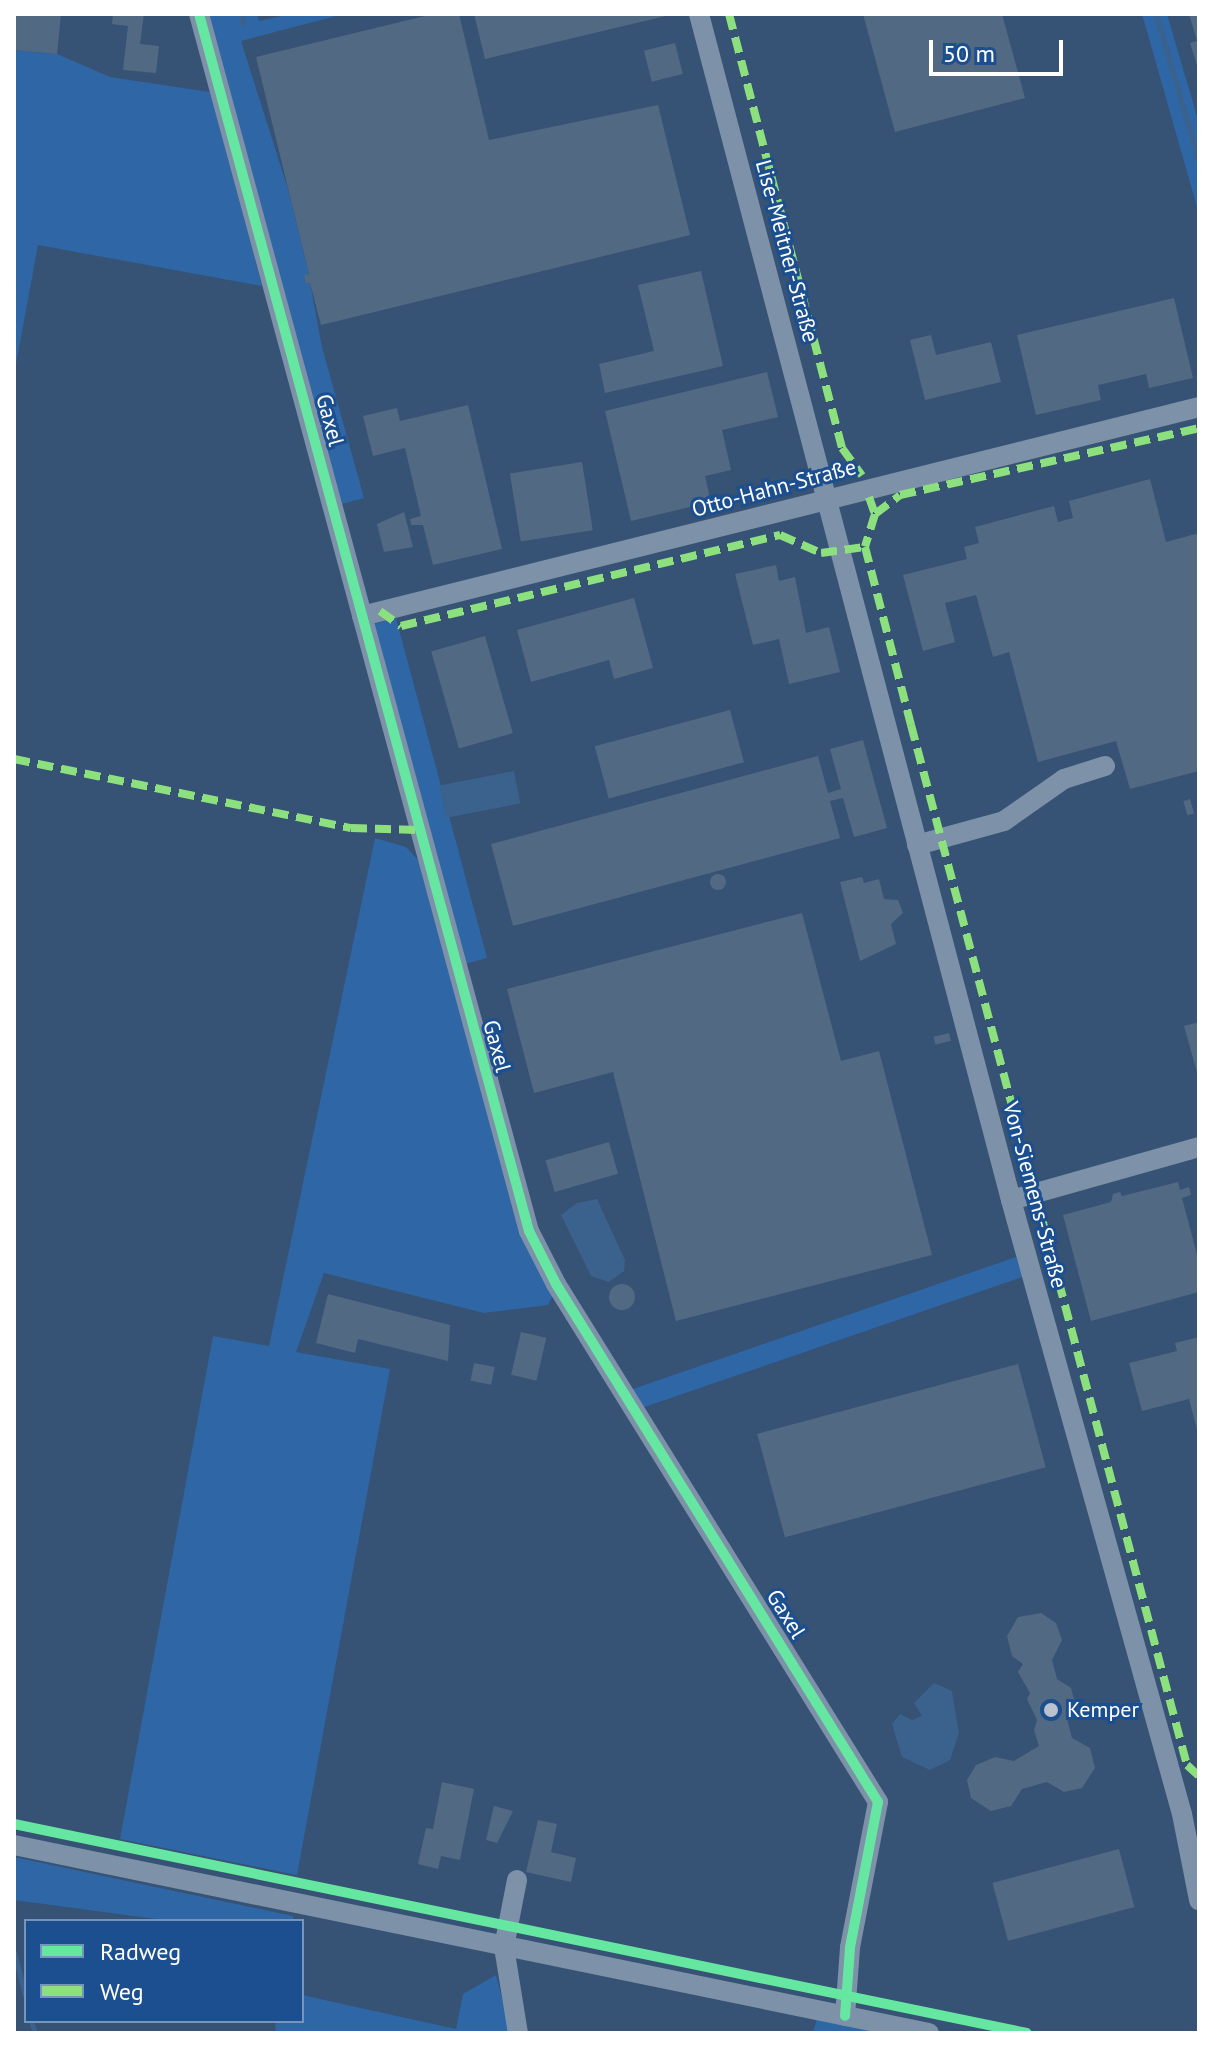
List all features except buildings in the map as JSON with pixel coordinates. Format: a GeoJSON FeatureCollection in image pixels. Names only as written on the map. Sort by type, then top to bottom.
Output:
{"type":"FeatureCollection","features":[{"type":"Feature","properties":{"kind":"street","name":"Gaxel"},"geometry":{"type":"LineString","coordinates":[[199,14],[529,1231],[556,1284],[878,1802],[850,1948],[845,2016]]}},
{"type":"Feature","properties":{"kind":"street","name":"Lise-Meitner-Straße"},"geometry":{"type":"LineString","coordinates":[[699,14],[829,501]]}},
{"type":"Feature","properties":{"kind":"street","name":"Otto-Hahn-Straße"},"geometry":{"type":"LineString","coordinates":[[362,616],[1199,407]]}},
{"type":"Feature","properties":{"kind":"street","name":"Von-Siemens-Straße"},"geometry":{"type":"LineString","coordinates":[[829,501],[1011,1200],[1190,1812],[1199,1900]]}},
{"type":"Feature","properties":{"kind":"street"},"geometry":{"type":"LineString","coordinates":[[917,845],[1004,821],[1064,779],[1105,766]]}},
{"type":"Feature","properties":{"kind":"street"},"geometry":{"type":"LineString","coordinates":[[1011,1200],[1199,1147]]}},
{"type":"Feature","properties":{"kind":"street"},"geometry":{"type":"LineString","coordinates":[[14,1845],[929,2033]]}},
{"type":"Feature","properties":{"kind":"street"},"geometry":{"type":"LineString","coordinates":[[517,1880],[504,1947],[518,2033]]}},
{"type":"Feature","properties":{"kind":"shaded area"},"geometry":{"type":"Polygon","coordinates":[[[207,14],[257,14],[259,21],[290,14],[344,14],[241,41],[288,189],[309,274],[306,284],[310,283],[322,347],[364,498],[342,504],[207,14]]]}},
{"type":"Feature","properties":{"kind":"shaded area"},"geometry":{"type":"Polygon","coordinates":[[[1142,14],[1167,14],[1199,123],[1199,214],[1142,14]]]}},
{"type":"Feature","properties":{"kind":"shaded area"},"geometry":{"type":"Polygon","coordinates":[[[14,50],[57,54],[110,77],[210,92],[262,286],[38,245],[14,375],[14,50]]]}},
{"type":"Feature","properties":{"kind":"shaded area"},"geometry":{"type":"Polygon","coordinates":[[[396,618],[487,958],[463,964],[372,624],[396,618]]]}},
{"type":"Feature","properties":{"kind":"shaded area"},"geometry":{"type":"Polygon","coordinates":[[[514,771],[520,803],[446,818],[439,786],[514,771]]]}},
{"type":"Feature","properties":{"kind":"shaded area"},"geometry":{"type":"Polygon","coordinates":[[[375,838],[406,847],[419,861],[520,1234],[553,1295],[548,1305],[484,1313],[324,1273],[296,1352],[390,1369],[297,1875],[120,1839],[213,1336],[269,1346],[375,838]]]}},
{"type":"Feature","properties":{"kind":"shaded area"},"geometry":{"type":"Polygon","coordinates":[[[597,1199],[625,1260],[624,1271],[609,1282],[591,1276],[561,1215],[577,1203],[597,1199]]]}},
{"type":"Feature","properties":{"kind":"shaded area"},"geometry":{"type":"Polygon","coordinates":[[[1016,1257],[1023,1277],[632,1411],[626,1391],[1016,1257]]]}},
{"type":"Feature","properties":{"kind":"shaded area"},"geometry":{"type":"Polygon","coordinates":[[[934,1683],[952,1691],[959,1733],[950,1760],[930,1770],[902,1757],[892,1724],[900,1714],[912,1720],[922,1716],[914,1703],[934,1683]]]}},
{"type":"Feature","properties":{"kind":"shaded area"},"geometry":{"type":"Polygon","coordinates":[[[14,1857],[293,1916],[293,1919],[156,1919],[14,1900],[14,1857]]]}},
{"type":"Feature","properties":{"kind":"shaded area"},"geometry":{"type":"Polygon","coordinates":[[[496,1975],[511,2033],[276,2033],[275,2023],[304,2023],[304,1995],[456,2029],[463,1994],[496,1975]]]}},
{"type":"Feature","properties":{"kind":"shaded area"},"geometry":{"type":"Polygon","coordinates":[[[817,2018],[890,2033],[813,2033],[817,2018]]]}},
{"type":"Feature","properties":{"kind":"waterway"},"geometry":{"type":"LineString","coordinates":[[241,14],[243,24]]}},
{"type":"Feature","properties":{"kind":"waterway"},"geometry":{"type":"LineString","coordinates":[[1156,14],[1199,162]]}},
{"type":"Feature","properties":{"kind":"waterway"},"geometry":{"type":"LineString","coordinates":[[14,1952],[24,1991]]}},
{"type":"Feature","properties":{"kind":"waterway"},"geometry":{"type":"LineString","coordinates":[[32,2023],[35,2033]]}},
{"type":"Feature","properties":{"kind":"marked path"},"geometry":{"type":"LineString","coordinates":[[729,14],[842,448],[862,476]]}},
{"type":"Feature","properties":{"kind":"marked path"},"geometry":{"type":"LineString","coordinates":[[875,514],[900,495],[1199,428]]}},
{"type":"Feature","properties":{"kind":"marked path"},"geometry":{"type":"LineString","coordinates":[[869,497],[875,514],[865,547],[1187,1765],[1199,1776]]}},
{"type":"Feature","properties":{"kind":"marked path"},"geometry":{"type":"LineString","coordinates":[[380,611],[401,626],[780,535],[821,553],[865,547]]}},
{"type":"Feature","properties":{"kind":"marked path"},"geometry":{"type":"LineString","coordinates":[[14,759],[351,828],[419,830]]}},
{"type":"Feature","properties":{"kind":"cycle path"},"geometry":{"type":"LineString","coordinates":[[199,14],[529,1231],[556,1284],[878,1802],[850,1948],[845,2016]]}},
{"type":"Feature","properties":{"kind":"cycle path"},"geometry":{"type":"LineString","coordinates":[[14,1824],[1027,2033]]}},
{"type":"Feature","properties":{"kind":"place","name":"Kemper"},"geometry":{"type":"Point","coordinates":[1051,1710]}}]}
